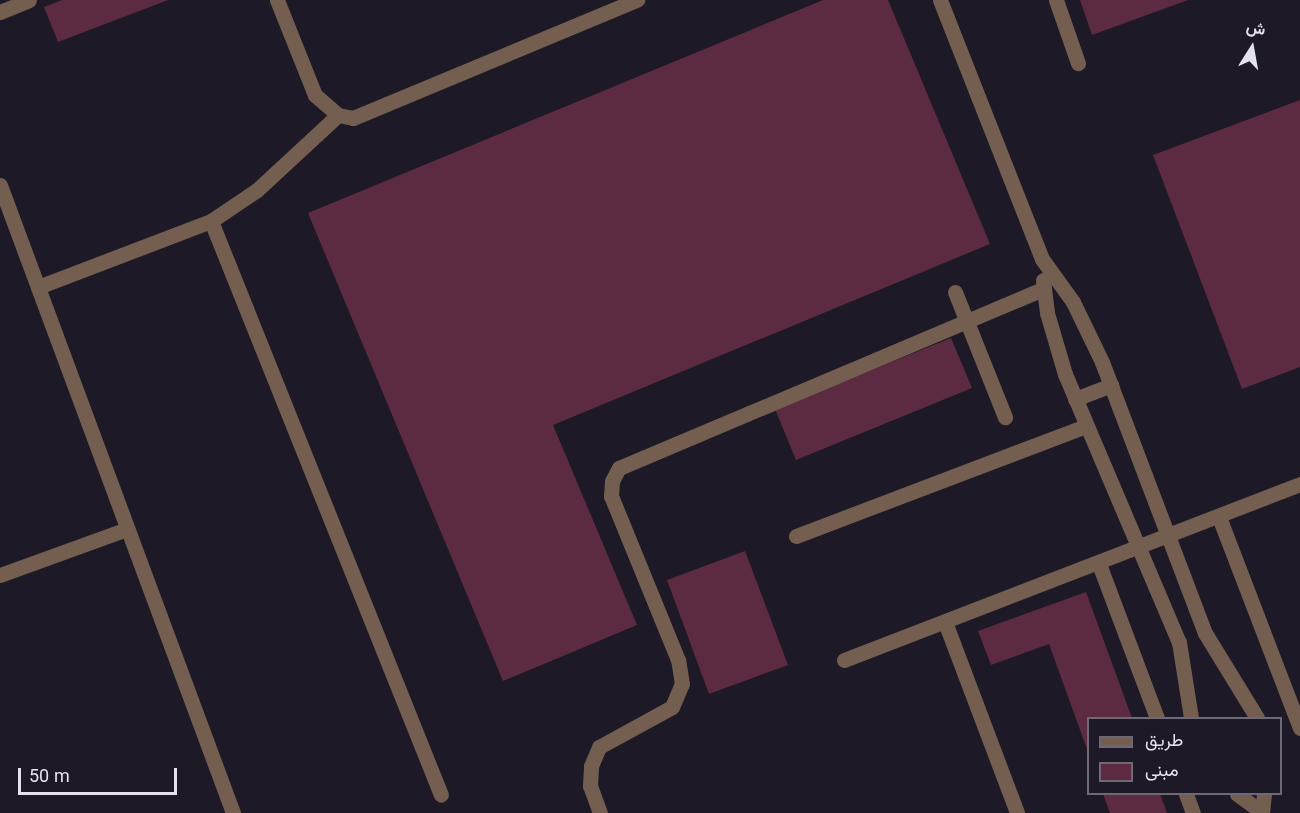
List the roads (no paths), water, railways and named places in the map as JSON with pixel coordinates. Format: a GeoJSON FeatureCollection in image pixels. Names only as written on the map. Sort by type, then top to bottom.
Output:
{"type":"FeatureCollection","features":[{"type":"Feature","properties":{"kind":"lane"},"geometry":{"type":"LineString","coordinates":[[0,12],[29,0]]}},
{"type":"Feature","properties":{"kind":"lane"},"geometry":{"type":"LineString","coordinates":[[277,0],[315,95],[338,115],[368,115],[637,0]]}},
{"type":"Feature","properties":{"kind":"lane"},"geometry":{"type":"LineString","coordinates":[[940,0],[1042,259],[1086,325],[1205,633],[1256,717]]}},
{"type":"Feature","properties":{"kind":"lane"},"geometry":{"type":"LineString","coordinates":[[1056,0],[1078,63]]}},
{"type":"Feature","properties":{"kind":"lane"},"geometry":{"type":"LineString","coordinates":[[38,287],[211,221],[257,190],[338,115]]}},
{"type":"Feature","properties":{"kind":"lane"},"geometry":{"type":"LineString","coordinates":[[1,193],[233,813]]}},
{"type":"Feature","properties":{"kind":"lane"},"geometry":{"type":"LineString","coordinates":[[211,221],[441,795]]}},
{"type":"Feature","properties":{"kind":"lane"},"geometry":{"type":"LineString","coordinates":[[1042,259],[1043,289],[1052,337],[1086,426],[1179,642],[1191,717]]}},
{"type":"Feature","properties":{"kind":"lane"},"geometry":{"type":"LineString","coordinates":[[600,813],[590,786],[591,766],[599,747],[672,707],[682,684],[678,660],[611,496],[612,481],[619,468],[1043,289]]}},
{"type":"Feature","properties":{"kind":"lane"},"geometry":{"type":"LineString","coordinates":[[955,292],[1005,417]]}},
{"type":"Feature","properties":{"kind":"lane"},"geometry":{"type":"LineString","coordinates":[[1075,399],[1111,385]]}},
{"type":"Feature","properties":{"kind":"lane"},"geometry":{"type":"LineString","coordinates":[[796,536],[1086,426]]}},
{"type":"Feature","properties":{"kind":"lane"},"geometry":{"type":"LineString","coordinates":[[844,660],[1168,538],[1300,484]]}},
{"type":"Feature","properties":{"kind":"lane"},"geometry":{"type":"LineString","coordinates":[[1219,517],[1300,728]]}},
{"type":"Feature","properties":{"kind":"lane"},"geometry":{"type":"LineString","coordinates":[[0,575],[127,529]]}},
{"type":"Feature","properties":{"kind":"lane"},"geometry":{"type":"LineString","coordinates":[[1099,564],[1157,717]]}},
{"type":"Feature","properties":{"kind":"lane"},"geometry":{"type":"LineString","coordinates":[[945,622],[1017,813]]}},
{"type":"Feature","properties":{"kind":"lane"},"geometry":{"type":"LineString","coordinates":[[1186,795],[1193,813]]}},
{"type":"Feature","properties":{"kind":"lane"},"geometry":{"type":"LineString","coordinates":[[1238,795],[1262,812],[1264,795]]}}]}
